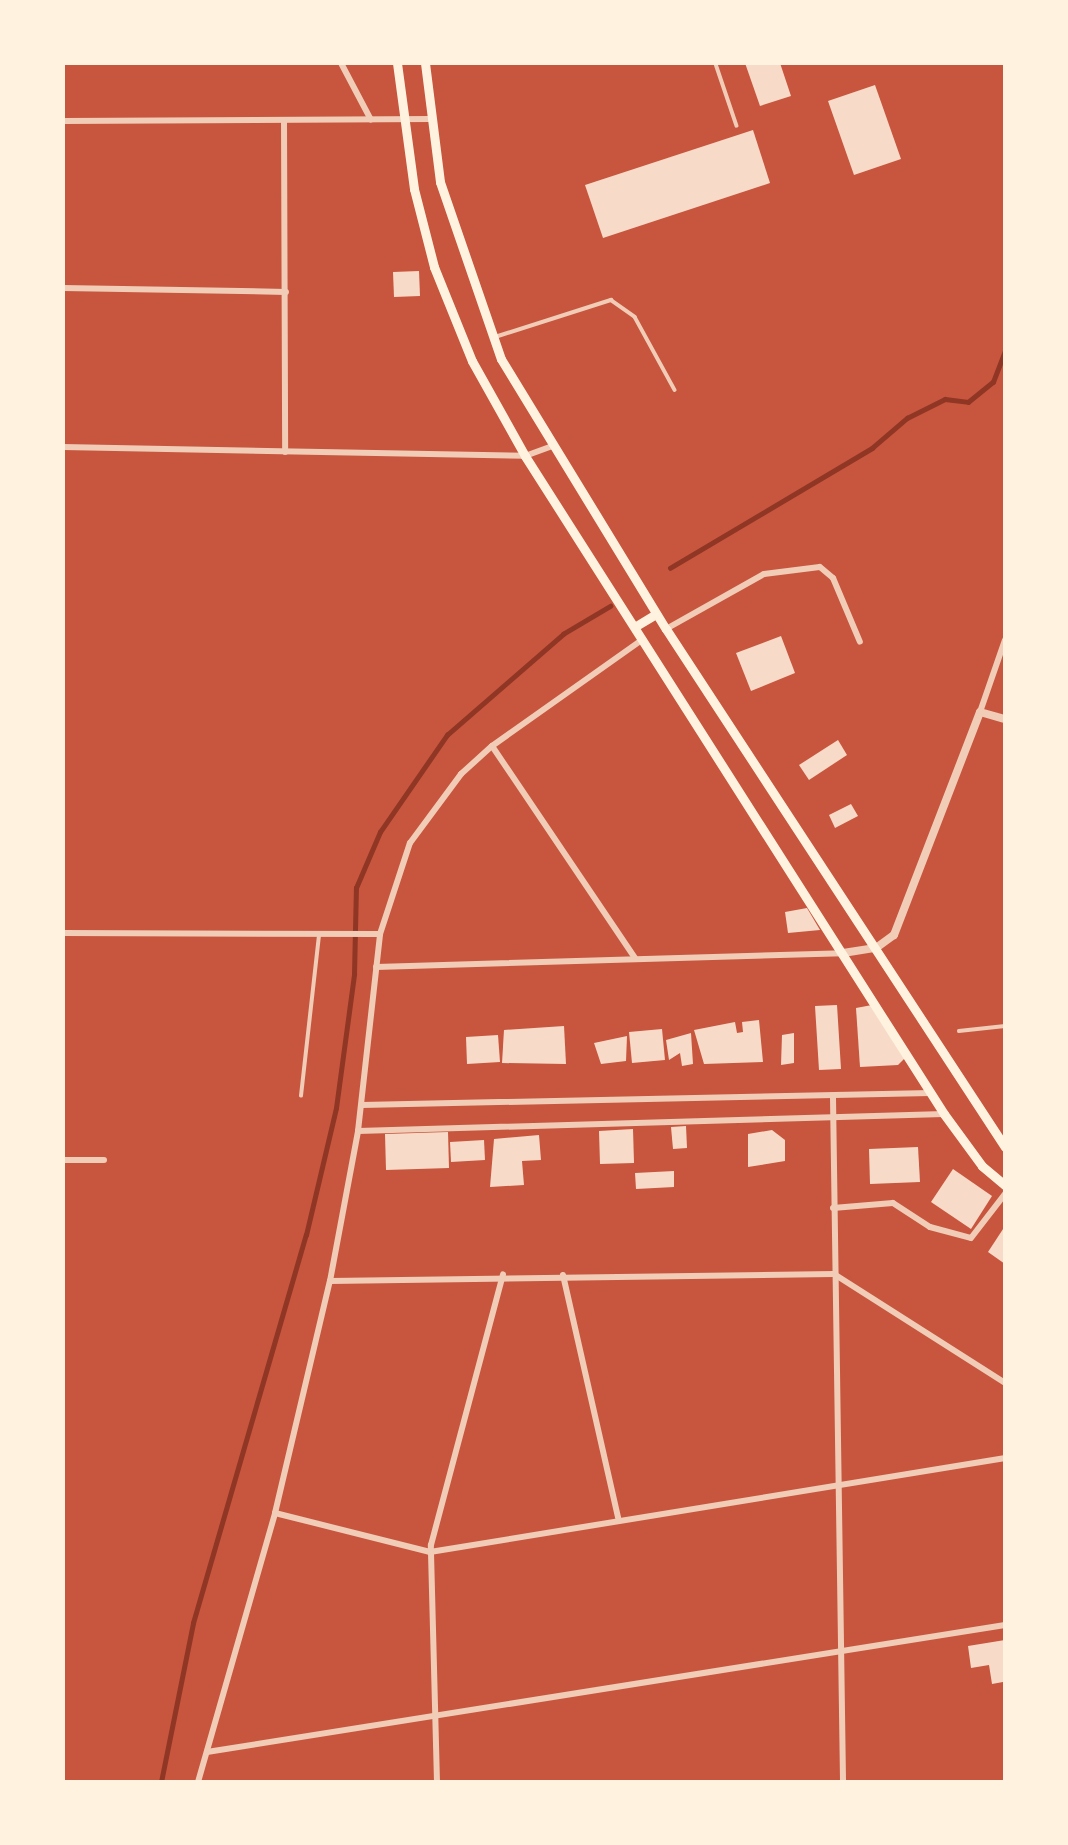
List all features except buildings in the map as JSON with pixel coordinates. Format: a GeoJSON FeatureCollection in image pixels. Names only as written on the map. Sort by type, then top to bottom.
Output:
{"type":"FeatureCollection","features":[{"type":"Feature","properties":{"kind":"main road"},"geometry":{"type":"LineString","coordinates":[[397,63],[403,119],[434,267],[472,361],[524,456],[636,626],[944,1114],[982,1166],[1005,1185]]}},
{"type":"Feature","properties":{"kind":"main road"},"geometry":{"type":"LineString","coordinates":[[425,63],[431,119],[459,251],[493,337],[550,447],[656,614],[1005,1147]]}},
{"type":"Feature","properties":{"kind":"main road"},"geometry":{"type":"LineString","coordinates":[[636,626],[656,614]]}},
{"type":"Feature","properties":{"kind":"street"},"geometry":{"type":"LineString","coordinates":[[351,63],[343,66],[371,120]]}},
{"type":"Feature","properties":{"kind":"street"},"geometry":{"type":"LineString","coordinates":[[63,121],[431,119]]}},
{"type":"Feature","properties":{"kind":"street"},"geometry":{"type":"LineString","coordinates":[[284,120],[285,452]]}},
{"type":"Feature","properties":{"kind":"street"},"geometry":{"type":"LineString","coordinates":[[63,288],[286,292]]}},
{"type":"Feature","properties":{"kind":"street"},"geometry":{"type":"LineString","coordinates":[[63,447],[524,456],[550,447]]}},
{"type":"Feature","properties":{"kind":"street"},"geometry":{"type":"LineString","coordinates":[[666,629],[764,574],[820,567],[833,579],[860,642]]}},
{"type":"Feature","properties":{"kind":"street"},"geometry":{"type":"LineString","coordinates":[[198,1782],[275,1513],[330,1281],[362,1105],[380,934],[410,843],[461,774],[492,746],[643,639]]}},
{"type":"Feature","properties":{"kind":"street"},"geometry":{"type":"LineString","coordinates":[[376,967],[843,953],[876,948],[894,935],[1005,640]]}},
{"type":"Feature","properties":{"kind":"street"},"geometry":{"type":"LineString","coordinates":[[980,712],[1005,719]]}},
{"type":"Feature","properties":{"kind":"street"},"geometry":{"type":"LineString","coordinates":[[492,746],[635,958]]}},
{"type":"Feature","properties":{"kind":"street"},"geometry":{"type":"LineString","coordinates":[[63,933],[380,934]]}},
{"type":"Feature","properties":{"kind":"street"},"geometry":{"type":"LineString","coordinates":[[362,1105],[833,1098],[931,1093]]}},
{"type":"Feature","properties":{"kind":"street"},"geometry":{"type":"LineString","coordinates":[[833,1098],[831,1121],[834,1274],[842,1485],[843,1782]]}},
{"type":"Feature","properties":{"kind":"street"},"geometry":{"type":"LineString","coordinates":[[358,1131],[831,1121],[944,1114]]}},
{"type":"Feature","properties":{"kind":"street"},"geometry":{"type":"LineString","coordinates":[[63,1160],[104,1160]]}},
{"type":"Feature","properties":{"kind":"street"},"geometry":{"type":"LineString","coordinates":[[833,1208],[893,1203],[930,1227],[971,1238],[1005,1194]]}},
{"type":"Feature","properties":{"kind":"street"},"geometry":{"type":"LineString","coordinates":[[330,1281],[503,1274],[834,1274],[1005,1383]]}},
{"type":"Feature","properties":{"kind":"street"},"geometry":{"type":"LineString","coordinates":[[438,1782],[430,1552],[503,1274]]}},
{"type":"Feature","properties":{"kind":"street"},"geometry":{"type":"LineString","coordinates":[[564,1275],[618,1518]]}},
{"type":"Feature","properties":{"kind":"street"},"geometry":{"type":"LineString","coordinates":[[275,1513],[430,1552],[618,1518],[1005,1458]]}},
{"type":"Feature","properties":{"kind":"street"},"geometry":{"type":"LineString","coordinates":[[208,1752],[436,1712],[841,1647],[1005,1625]]}},
{"type":"Feature","properties":{"kind":"lane"},"geometry":{"type":"LineString","coordinates":[[716,64],[737,126]]}},
{"type":"Feature","properties":{"kind":"lane"},"geometry":{"type":"LineString","coordinates":[[493,337],[611,300],[635,317],[675,390]]}},
{"type":"Feature","properties":{"kind":"lane"},"geometry":{"type":"LineString","coordinates":[[302,1096],[319,933]]}},
{"type":"Feature","properties":{"kind":"lane"},"geometry":{"type":"LineString","coordinates":[[959,1031],[1005,1026]]}},
{"type":"Feature","properties":{"kind":"waterway"},"geometry":{"type":"LineString","coordinates":[[670,568],[872,448],[907,418],[945,399],[968,402],[993,382],[1005,350]]}},
{"type":"Feature","properties":{"kind":"waterway"},"geometry":{"type":"LineString","coordinates":[[161,1782],[193,1623],[306,1235],[336,1108],[354,974],[356,888],[380,832],[447,735],[563,634],[610,606]]}}]}
